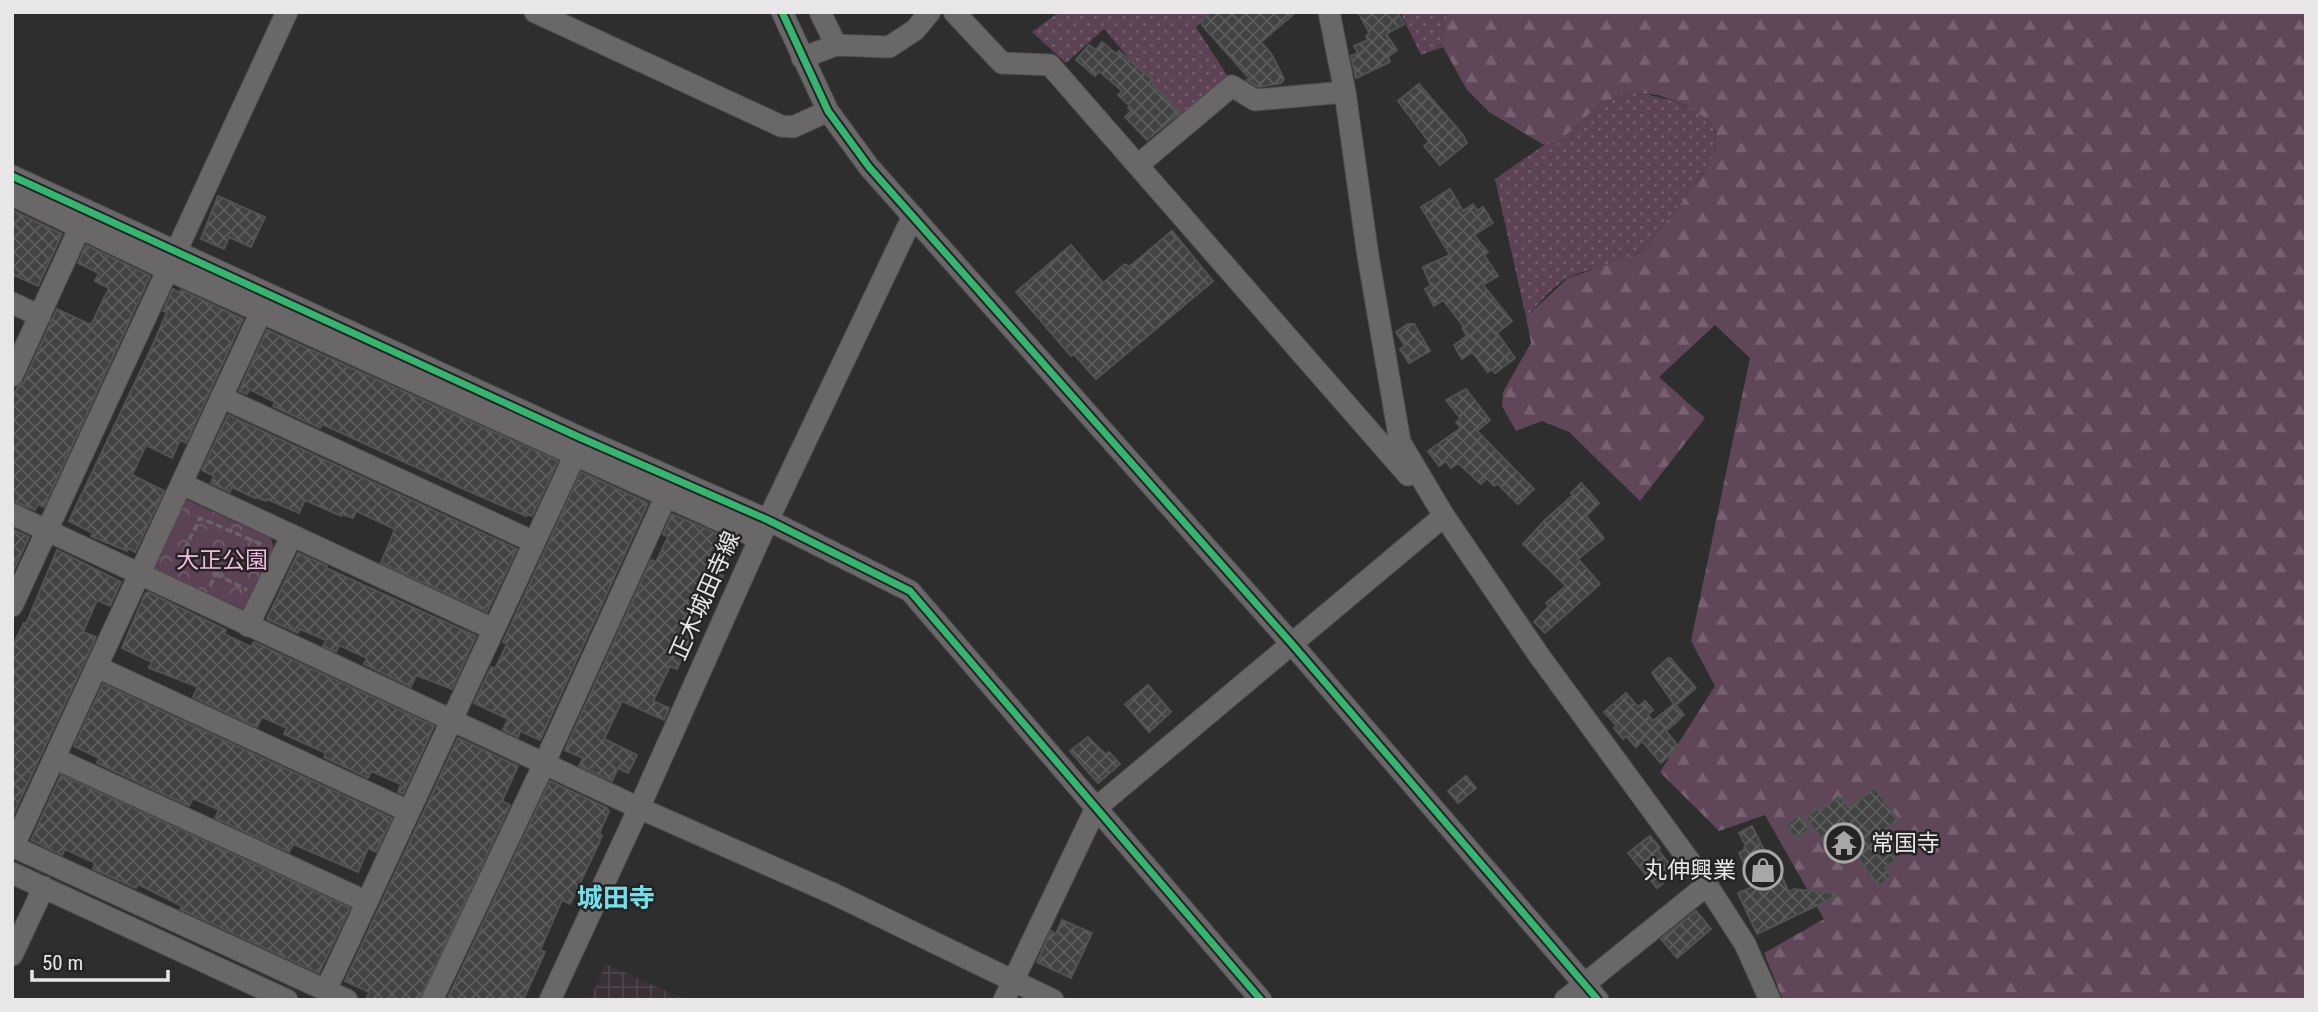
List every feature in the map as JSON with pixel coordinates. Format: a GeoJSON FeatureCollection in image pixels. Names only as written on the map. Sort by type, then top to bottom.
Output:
{"type":"FeatureCollection","features":[{"type":"Feature","properties":{"kind":"street"},"geometry":{"type":"LineString","coordinates":[[12,606],[287,12]]}},
{"type":"Feature","properties":{"kind":"street"},"geometry":{"type":"LineString","coordinates":[[535,12],[781,126],[793,127],[828,111]]}},
{"type":"Feature","properties":{"kind":"street"},"geometry":{"type":"LineString","coordinates":[[782,12],[828,111],[869,167],[1292,644],[1598,1000]]}},
{"type":"Feature","properties":{"kind":"street"},"geometry":{"type":"LineString","coordinates":[[820,12],[836,45]]}},
{"type":"Feature","properties":{"kind":"street"},"geometry":{"type":"LineString","coordinates":[[802,58],[836,45],[889,47],[915,30],[930,12]]}},
{"type":"Feature","properties":{"kind":"street"},"geometry":{"type":"LineString","coordinates":[[954,12],[1002,63],[1050,65],[1444,516]]}},
{"type":"Feature","properties":{"kind":"street"},"geometry":{"type":"LineString","coordinates":[[1329,12],[1345,92],[1368,256],[1400,442],[1444,516],[1538,654],[1707,885],[1745,944],[1770,1000]]}},
{"type":"Feature","properties":{"kind":"street"},"geometry":{"type":"LineString","coordinates":[[1138,165],[1232,86],[1255,100],[1345,92]]}},
{"type":"Feature","properties":{"kind":"street"},"geometry":{"type":"LineString","coordinates":[[12,176],[261,312],[666,496],[764,530],[910,591],[1261,1000]]}},
{"type":"Feature","properties":{"kind":"street"},"geometry":{"type":"LineString","coordinates":[[12,195],[80,227],[172,261],[579,437],[764,530]]}},
{"type":"Feature","properties":{"kind":"street","name":"正木城田寺線"},"geometry":{"type":"LineString","coordinates":[[550,1000],[764,530],[913,216]]}},
{"type":"Feature","properties":{"kind":"street"},"geometry":{"type":"LineString","coordinates":[[12,376],[80,227]]}},
{"type":"Feature","properties":{"kind":"street"},"geometry":{"type":"LineString","coordinates":[[12,303],[40,316]]}},
{"type":"Feature","properties":{"kind":"street"},"geometry":{"type":"LineString","coordinates":[[261,312],[13,846],[347,1000]]}},
{"type":"Feature","properties":{"kind":"street"},"geometry":{"type":"LineString","coordinates":[[221,397],[534,542]]}},
{"type":"Feature","properties":{"kind":"street"},"geometry":{"type":"LineString","coordinates":[[326,990],[575,455]]}},
{"type":"Feature","properties":{"kind":"street"},"geometry":{"type":"LineString","coordinates":[[182,484],[493,629]]}},
{"type":"Feature","properties":{"kind":"street"},"geometry":{"type":"LineString","coordinates":[[432,1000],[544,764],[666,496]]}},
{"type":"Feature","properties":{"kind":"street"},"geometry":{"type":"LineString","coordinates":[[12,514],[639,808],[834,894],[1009,991],[1053,1000]]}},
{"type":"Feature","properties":{"kind":"street"},"geometry":{"type":"LineString","coordinates":[[1009,991],[1096,808],[1444,516]]}},
{"type":"Feature","properties":{"kind":"street"},"geometry":{"type":"LineString","coordinates":[[248,626],[292,535]]}},
{"type":"Feature","properties":{"kind":"street"},"geometry":{"type":"LineString","coordinates":[[97,667],[408,811]]}},
{"type":"Feature","properties":{"kind":"street"},"geometry":{"type":"LineString","coordinates":[[54,758],[367,902]]}},
{"type":"Feature","properties":{"kind":"street"},"geometry":{"type":"LineString","coordinates":[[12,873],[287,1000]]}},
{"type":"Feature","properties":{"kind":"street"},"geometry":{"type":"LineString","coordinates":[[1565,1000],[1707,885]]}},
{"type":"Feature","properties":{"kind":"street"},"geometry":{"type":"LineString","coordinates":[[12,955],[44,887]]}},
{"type":"Feature","properties":{"kind":"path"},"geometry":{"type":"LineString","coordinates":[[252,579],[248,590],[180,559],[200,518],[265,546]]}},
{"type":"Feature","properties":{"kind":"path"},"geometry":{"type":"LineString","coordinates":[[200,603],[216,574]]}},
{"type":"Feature","properties":{"kind":"shaded area"},"geometry":{"type":"Polygon","coordinates":[[[606,964],[686,1000],[590,1000],[606,964]]]}},
{"type":"Feature","properties":{"kind":"green space"},"geometry":{"type":"Polygon","coordinates":[[[1059,12],[1213,12],[1196,27],[1228,77],[1180,118],[1104,29],[1066,63],[1032,32],[1059,12]]]}},
{"type":"Feature","properties":{"kind":"green space"},"geometry":{"type":"Polygon","coordinates":[[[1400,12],[1447,12],[1443,47],[1421,55],[1400,12]]]}},
{"type":"Feature","properties":{"kind":"green space"},"geometry":{"type":"Polygon","coordinates":[[[1447,12],[2306,12],[2306,1000],[1783,1000],[1764,953],[1824,919],[1765,815],[1719,831],[1660,772],[1715,686],[1691,641],[1750,358],[1715,325],[1659,377],[1705,418],[1640,501],[1569,432],[1542,421],[1516,431],[1502,406],[1503,392],[1531,343],[1526,317],[1568,278],[1638,254],[1650,244],[1704,173],[1716,148],[1716,132],[1708,120],[1685,105],[1658,95],[1629,92],[1600,104],[1558,143],[1544,145],[1489,112],[1467,90],[1443,47],[1447,12]]]}},
{"type":"Feature","properties":{"kind":"green space"},"geometry":{"type":"Polygon","coordinates":[[[1629,92],[1656,96],[1687,106],[1710,123],[1716,135],[1715,149],[1709,164],[1657,236],[1646,247],[1632,257],[1569,277],[1526,317],[1495,179],[1544,145],[1558,143],[1600,104],[1629,92]]]}},
{"type":"Feature","properties":{"kind":"green space","name":"大正公園"},"geometry":{"type":"Polygon","coordinates":[[[183,498],[271,538],[275,553],[250,609],[237,612],[156,574],[152,565],[183,498]]]}},
{"type":"Feature","properties":{"kind":"building"},"geometry":{"type":"Polygon","coordinates":[[[1211,12],[1296,12],[1261,42],[1272,55],[1284,79],[1281,83],[1258,87],[1247,80],[1250,79],[1202,25],[1202,20],[1211,12]]]}},
{"type":"Feature","properties":{"kind":"building"},"geometry":{"type":"Polygon","coordinates":[[[1358,12],[1397,12],[1404,24],[1386,34],[1397,50],[1388,57],[1390,62],[1356,78],[1351,56],[1358,53],[1354,46],[1368,40],[1366,36],[1370,34],[1358,12]]]}},
{"type":"Feature","properties":{"kind":"building"},"geometry":{"type":"Polygon","coordinates":[[[1102,42],[1116,54],[1119,51],[1153,80],[1151,83],[1180,113],[1147,140],[1125,117],[1131,111],[1128,108],[1130,106],[1118,95],[1122,91],[1099,71],[1095,76],[1076,60],[1089,45],[1096,50],[1102,42]]]}},
{"type":"Feature","properties":{"kind":"building"},"geometry":{"type":"Polygon","coordinates":[[[1419,84],[1467,143],[1440,165],[1424,146],[1429,142],[1398,101],[1419,84]]]}},
{"type":"Feature","properties":{"kind":"building"},"geometry":{"type":"Polygon","coordinates":[[[1450,189],[1463,211],[1473,204],[1477,211],[1483,207],[1493,223],[1474,235],[1488,252],[1484,255],[1498,276],[1483,285],[1512,321],[1497,333],[1515,358],[1495,373],[1492,369],[1488,372],[1472,352],[1462,359],[1454,345],[1467,336],[1462,328],[1464,327],[1443,300],[1434,306],[1425,289],[1431,286],[1423,267],[1450,255],[1421,207],[1450,189]]]}},
{"type":"Feature","properties":{"kind":"building"},"geometry":{"type":"Polygon","coordinates":[[[218,196],[265,217],[251,247],[229,237],[224,249],[201,239],[218,196]]]}},
{"type":"Feature","properties":{"kind":"building"},"geometry":{"type":"Polygon","coordinates":[[[12,210],[62,234],[38,286],[12,274],[12,210]]]}},
{"type":"Feature","properties":{"kind":"building"},"geometry":{"type":"Polygon","coordinates":[[[1172,231],[1213,281],[1096,379],[1074,354],[1071,356],[1016,292],[1071,245],[1103,283],[1125,264],[1129,267],[1172,231]]]}},
{"type":"Feature","properties":{"kind":"building"},"geometry":{"type":"Polygon","coordinates":[[[86,245],[150,276],[44,507],[38,504],[35,510],[12,501],[12,399],[24,381],[57,309],[91,325],[109,288],[95,281],[99,273],[78,263],[86,245]]]}},
{"type":"Feature","properties":{"kind":"building"},"geometry":{"type":"Polygon","coordinates":[[[173,289],[180,293],[181,290],[243,319],[186,443],[180,440],[172,458],[146,445],[132,475],[164,491],[135,552],[128,548],[127,551],[91,536],[93,533],[69,521],[151,349],[167,312],[163,311],[173,289]]]}},
{"type":"Feature","properties":{"kind":"building"},"geometry":{"type":"Polygon","coordinates":[[[1408,324],[1414,324],[1430,351],[1409,363],[1400,349],[1405,346],[1396,332],[1408,324]]]}},
{"type":"Feature","properties":{"kind":"building"},"geometry":{"type":"Polygon","coordinates":[[[267,330],[558,461],[532,516],[526,516],[466,490],[322,424],[320,428],[273,406],[275,402],[249,389],[247,394],[239,391],[267,330]]]}},
{"type":"Feature","properties":{"kind":"building"},"geometry":{"type":"Polygon","coordinates":[[[1466,389],[1490,420],[1477,431],[1534,489],[1518,504],[1497,483],[1494,486],[1487,478],[1481,484],[1458,463],[1451,468],[1446,461],[1439,466],[1428,451],[1461,428],[1456,422],[1461,419],[1446,400],[1466,389]]]}},
{"type":"Feature","properties":{"kind":"building"},"geometry":{"type":"Polygon","coordinates":[[[228,415],[517,549],[487,612],[381,563],[395,529],[356,511],[353,518],[342,514],[341,516],[305,500],[299,513],[232,487],[230,492],[211,483],[214,476],[202,470],[228,415]]]}},
{"type":"Feature","properties":{"kind":"building"},"geometry":{"type":"Polygon","coordinates":[[[581,472],[648,503],[540,740],[520,731],[518,737],[503,730],[508,719],[474,703],[491,667],[495,669],[507,644],[503,642],[581,472]]]}},
{"type":"Feature","properties":{"kind":"building"},"geometry":{"type":"Polygon","coordinates":[[[1581,483],[1599,503],[1586,516],[1604,538],[1578,559],[1600,584],[1545,633],[1534,622],[1549,606],[1546,603],[1566,586],[1523,544],[1573,495],[1571,493],[1581,483]]]}},
{"type":"Feature","properties":{"kind":"building"},"geometry":{"type":"Polygon","coordinates":[[[672,514],[736,542],[720,575],[723,576],[701,623],[698,621],[677,669],[670,666],[653,701],[669,708],[664,720],[622,701],[604,739],[637,755],[628,773],[618,768],[612,781],[579,766],[583,758],[565,750],[651,560],[656,562],[668,537],[663,534],[672,514]]]}},
{"type":"Feature","properties":{"kind":"building"},"geometry":{"type":"Polygon","coordinates":[[[12,529],[29,537],[12,574],[12,529]]]}},
{"type":"Feature","properties":{"kind":"building"},"geometry":{"type":"Polygon","coordinates":[[[57,550],[121,582],[110,606],[97,600],[83,632],[96,637],[12,817],[12,647],[24,623],[26,624],[57,550]]]}},
{"type":"Feature","properties":{"kind":"building"},"geometry":{"type":"Polygon","coordinates":[[[298,553],[476,636],[452,689],[416,675],[411,687],[364,664],[367,658],[339,645],[336,652],[323,646],[326,640],[300,629],[298,633],[267,619],[298,553]]]}},
{"type":"Feature","properties":{"kind":"building"},"geometry":{"type":"Polygon","coordinates":[[[148,592],[226,630],[224,634],[251,647],[254,642],[434,726],[403,794],[398,792],[401,784],[371,771],[368,778],[324,757],[326,753],[284,734],[287,728],[262,717],[257,727],[193,697],[198,687],[149,668],[152,662],[122,648],[148,592]]]}},
{"type":"Feature","properties":{"kind":"building"},"geometry":{"type":"Polygon","coordinates":[[[1668,658],[1696,688],[1676,705],[1684,715],[1666,731],[1679,747],[1661,763],[1642,741],[1636,747],[1626,736],[1623,739],[1614,728],[1617,726],[1604,712],[1626,693],[1638,707],[1645,701],[1653,710],[1648,715],[1653,721],[1674,704],[1652,673],[1668,658]]]}},
{"type":"Feature","properties":{"kind":"building"},"geometry":{"type":"Polygon","coordinates":[[[103,684],[392,818],[376,852],[368,848],[358,872],[293,844],[289,852],[215,818],[219,810],[193,798],[189,806],[97,763],[99,758],[74,746],[103,684]]]}},
{"type":"Feature","properties":{"kind":"building"},"geometry":{"type":"Polygon","coordinates":[[[1148,685],[1171,712],[1149,732],[1125,704],[1148,685]]]}},
{"type":"Feature","properties":{"kind":"building"},"geometry":{"type":"Polygon","coordinates":[[[1088,737],[1106,755],[1109,752],[1120,764],[1098,783],[1070,751],[1088,737]]]}},
{"type":"Feature","properties":{"kind":"building"},"geometry":{"type":"Polygon","coordinates":[[[458,738],[518,766],[502,801],[510,805],[419,1000],[366,1000],[369,992],[345,981],[458,738]]]}},
{"type":"Feature","properties":{"kind":"building"},"geometry":{"type":"Polygon","coordinates":[[[61,775],[350,908],[319,973],[180,909],[182,906],[138,884],[136,888],[93,869],[95,863],[65,849],[62,855],[31,840],[61,775]]]}},
{"type":"Feature","properties":{"kind":"building"},"geometry":{"type":"Polygon","coordinates":[[[1466,776],[1476,788],[1458,803],[1448,791],[1466,776]]]}},
{"type":"Feature","properties":{"kind":"building"},"geometry":{"type":"Polygon","coordinates":[[[550,781],[607,808],[609,811],[599,834],[602,835],[599,843],[570,904],[562,900],[540,950],[545,952],[523,1000],[447,1000],[550,781]]]}},
{"type":"Feature","properties":{"kind":"building"},"geometry":{"type":"Polygon","coordinates":[[[1875,788],[1898,820],[1879,834],[1897,859],[1885,868],[1891,877],[1879,886],[1855,854],[1841,864],[1806,818],[1818,809],[1819,812],[1838,797],[1849,808],[1875,788]]]}},
{"type":"Feature","properties":{"kind":"building"},"geometry":{"type":"Polygon","coordinates":[[[1799,815],[1810,829],[1796,839],[1786,825],[1799,815]]]}},
{"type":"Feature","properties":{"kind":"building"},"geometry":{"type":"Polygon","coordinates":[[[1752,826],[1765,852],[1769,850],[1789,892],[1794,889],[1841,894],[1757,934],[1738,893],[1755,886],[1739,853],[1745,850],[1746,846],[1739,833],[1752,826]]]}},
{"type":"Feature","properties":{"kind":"building"},"geometry":{"type":"Polygon","coordinates":[[[1650,836],[1676,872],[1657,888],[1628,853],[1650,836]]]}},
{"type":"Feature","properties":{"kind":"building"},"geometry":{"type":"Polygon","coordinates":[[[1696,911],[1711,929],[1677,958],[1661,939],[1696,911]]]}},
{"type":"Feature","properties":{"kind":"building"},"geometry":{"type":"Polygon","coordinates":[[[1062,920],[1092,933],[1071,978],[1037,962],[1051,931],[1056,934],[1062,920]]]}},
{"type":"Feature","properties":{"kind":"cycle path"},"geometry":{"type":"LineString","coordinates":[[782,12],[828,111],[869,167],[1292,644],[1598,1000]]}},
{"type":"Feature","properties":{"kind":"cycle path"},"geometry":{"type":"LineString","coordinates":[[12,176],[579,437],[768,520],[910,591],[1261,1000]]}},
{"type":"Feature","properties":{"kind":"place","name":"常国寺"},"geometry":{"type":"Point","coordinates":[1844,843]}},
{"type":"Feature","properties":{"kind":"place","name":"丸伸興業"},"geometry":{"type":"Point","coordinates":[1763,870]}},
{"type":"Feature","properties":{"kind":"district","name":"城田寺"},"geometry":{"type":"Point","coordinates":[616,898]}}]}
